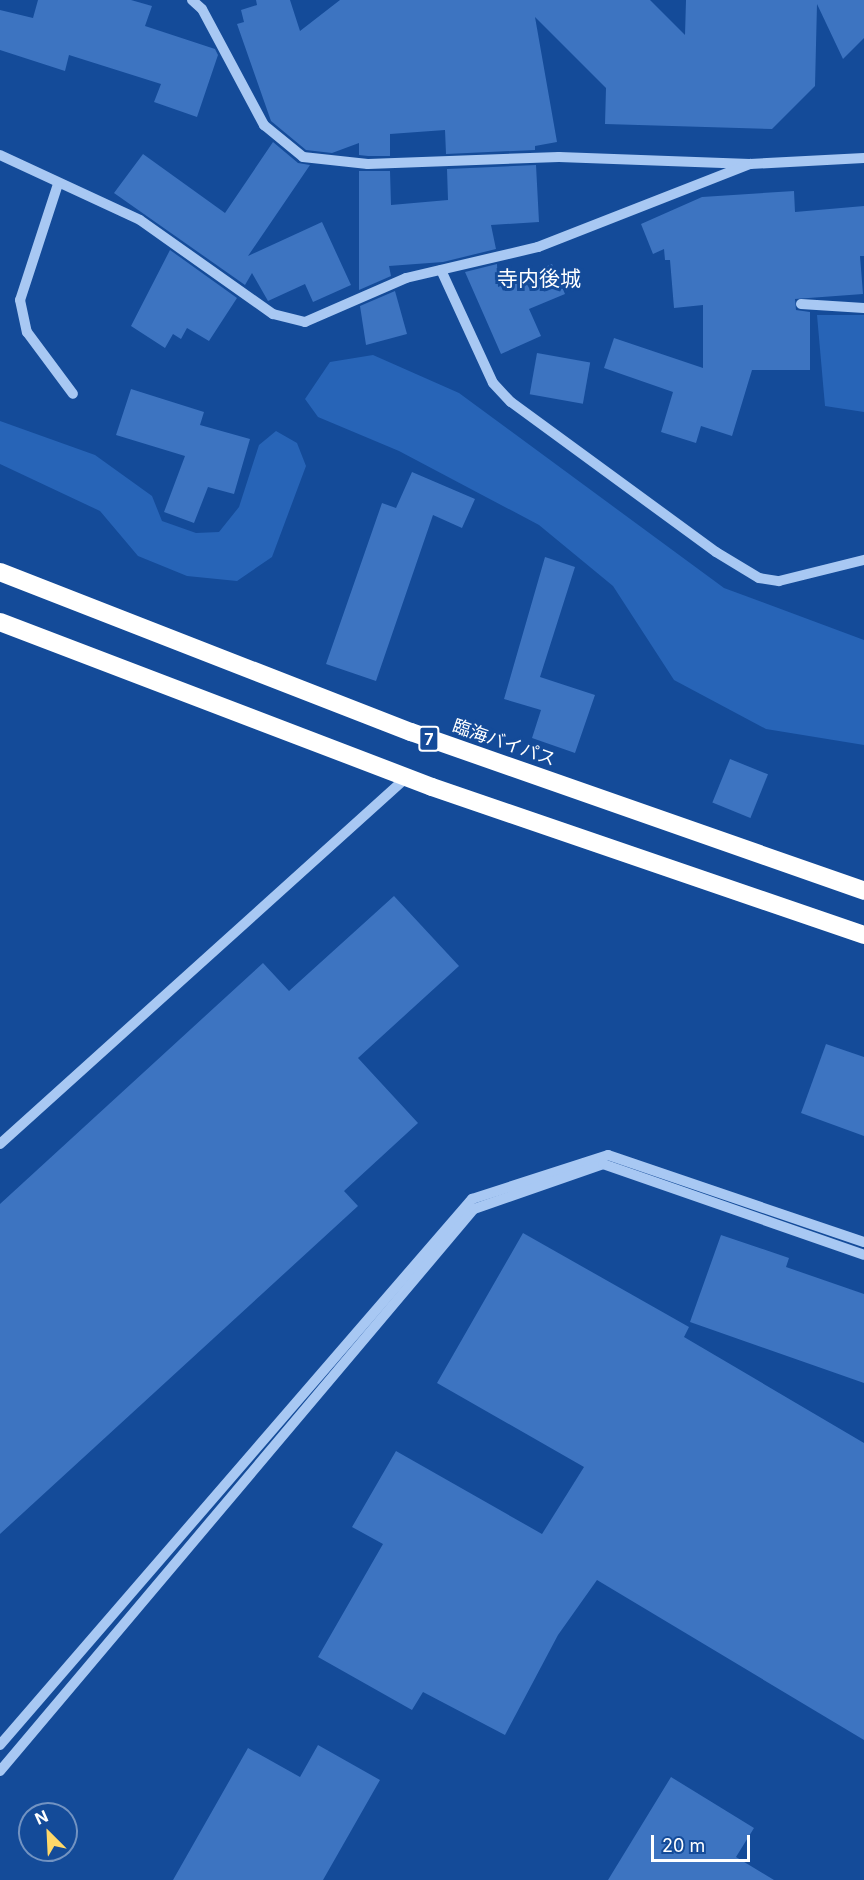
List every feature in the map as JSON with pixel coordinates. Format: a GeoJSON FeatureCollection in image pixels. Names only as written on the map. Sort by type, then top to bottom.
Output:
{"type":"FeatureCollection","features":[{"type":"Feature","properties":{"kind":"highway","name":"臨海バイパス"},"geometry":{"type":"LineString","coordinates":[[0,572],[411,732],[864,891]]}},
{"type":"Feature","properties":{"kind":"highway","name":"7"},"geometry":{"type":"LineString","coordinates":[[0,622],[407,777],[864,934]]}},
{"type":"Feature","properties":{"kind":"street"},"geometry":{"type":"LineString","coordinates":[[192,0],[202,9],[264,125],[303,157],[368,164],[559,157],[750,164],[864,158]]}},
{"type":"Feature","properties":{"kind":"street"},"geometry":{"type":"LineString","coordinates":[[0,154],[58,184],[140,220],[273,314],[305,322],[406,278],[538,247],[750,164]]}},
{"type":"Feature","properties":{"kind":"street"},"geometry":{"type":"LineString","coordinates":[[58,184],[20,300],[27,332],[73,394]]}},
{"type":"Feature","properties":{"kind":"street"},"geometry":{"type":"LineString","coordinates":[[441,270],[494,383],[511,402],[716,552],[759,578],[779,581],[864,560]]}},
{"type":"Feature","properties":{"kind":"street"},"geometry":{"type":"LineString","coordinates":[[801,304],[864,308]]}},
{"type":"Feature","properties":{"kind":"street"},"geometry":{"type":"LineString","coordinates":[[0,1144],[407,777]]}},
{"type":"Feature","properties":{"kind":"street"},"geometry":{"type":"LineString","coordinates":[[0,1745],[472,1199],[608,1155],[864,1242]]}},
{"type":"Feature","properties":{"kind":"street"},"geometry":{"type":"LineString","coordinates":[[0,1771],[474,1209],[603,1164],[864,1255]]}},
{"type":"Feature","properties":{"kind":"shaded area"},"geometry":{"type":"Polygon","coordinates":[[[817,315],[864,315],[864,412],[825,406],[817,315]]]}},
{"type":"Feature","properties":{"kind":"shaded area"},"geometry":{"type":"Polygon","coordinates":[[[373,355],[459,393],[724,588],[864,640],[864,745],[766,729],[674,680],[613,586],[539,525],[399,451],[318,417],[305,399],[330,362],[373,355]]]}},
{"type":"Feature","properties":{"kind":"shaded area"},"geometry":{"type":"Polygon","coordinates":[[[0,421],[95,455],[152,496],[162,521],[196,533],[219,532],[239,507],[259,445],[276,431],[297,443],[306,466],[272,557],[237,581],[187,576],[138,556],[100,511],[0,464],[0,421]]]}},
{"type":"Feature","properties":{"kind":"building"},"geometry":{"type":"Polygon","coordinates":[[[38,0],[131,0],[152,6],[145,26],[215,49],[218,55],[197,117],[154,102],[161,84],[69,55],[65,71],[0,50],[0,10],[33,18],[38,0]]]}},
{"type":"Feature","properties":{"kind":"building"},"geometry":{"type":"Polygon","coordinates":[[[256,0],[290,0],[300,31],[340,0],[650,0],[685,35],[686,0],[864,0],[864,38],[843,59],[817,4],[815,86],[772,129],[605,124],[606,88],[535,17],[557,142],[535,146],[535,150],[446,154],[445,130],[390,134],[390,156],[368,156],[359,155],[359,143],[332,153],[306,150],[271,121],[237,24],[244,22],[241,10],[257,5],[256,0]]]}},
{"type":"Feature","properties":{"kind":"building"},"geometry":{"type":"Polygon","coordinates":[[[273,142],[298,163],[310,165],[248,256],[322,222],[351,285],[313,302],[305,284],[268,301],[252,273],[245,285],[114,193],[143,154],[225,213],[273,142]]]}},
{"type":"Feature","properties":{"kind":"building"},"geometry":{"type":"Polygon","coordinates":[[[536,165],[539,222],[491,225],[496,249],[443,262],[389,266],[391,276],[359,290],[359,171],[390,171],[391,205],[448,200],[447,169],[536,165]]]}},
{"type":"Feature","properties":{"kind":"building"},"geometry":{"type":"Polygon","coordinates":[[[794,191],[795,212],[864,206],[864,256],[860,256],[863,294],[795,299],[796,310],[810,312],[810,370],[752,370],[732,436],[701,426],[696,443],[661,432],[673,392],[604,368],[614,338],[703,368],[703,305],[674,308],[670,260],[665,260],[664,249],[653,254],[641,224],[702,197],[794,191]]]}},
{"type":"Feature","properties":{"kind":"building"},"geometry":{"type":"Polygon","coordinates":[[[170,250],[237,298],[209,341],[187,328],[181,339],[173,334],[165,348],[131,326],[170,250]]]}},
{"type":"Feature","properties":{"kind":"building"},"geometry":{"type":"Polygon","coordinates":[[[497,264],[498,287],[552,264],[565,294],[529,309],[541,336],[501,354],[465,272],[497,264]]]}},
{"type":"Feature","properties":{"kind":"building"},"geometry":{"type":"Polygon","coordinates":[[[395,291],[407,334],[366,345],[360,306],[395,291]]]}},
{"type":"Feature","properties":{"kind":"building"},"geometry":{"type":"Polygon","coordinates":[[[537,353],[590,362],[583,404],[530,394],[537,353]]]}},
{"type":"Feature","properties":{"kind":"building"},"geometry":{"type":"Polygon","coordinates":[[[131,389],[204,412],[200,425],[250,439],[234,494],[208,487],[194,523],[164,512],[185,456],[116,435],[131,389]]]}},
{"type":"Feature","properties":{"kind":"building"},"geometry":{"type":"Polygon","coordinates":[[[412,472],[475,499],[462,528],[433,515],[376,681],[326,664],[382,503],[396,508],[412,472]]]}},
{"type":"Feature","properties":{"kind":"building"},"geometry":{"type":"Polygon","coordinates":[[[545,557],[575,567],[540,677],[595,695],[575,753],[532,738],[541,710],[504,699],[545,557]]]}},
{"type":"Feature","properties":{"kind":"building"},"geometry":{"type":"Polygon","coordinates":[[[730,759],[768,774],[750,818],[712,803],[730,759]]]}},
{"type":"Feature","properties":{"kind":"building"},"geometry":{"type":"Polygon","coordinates":[[[394,896],[459,966],[358,1058],[418,1123],[344,1191],[358,1206],[0,1534],[0,1204],[263,963],[289,991],[394,896]]]}},
{"type":"Feature","properties":{"kind":"building"},"geometry":{"type":"Polygon","coordinates":[[[826,1044],[864,1057],[864,1136],[801,1113],[826,1044]]]}},
{"type":"Feature","properties":{"kind":"building"},"geometry":{"type":"Polygon","coordinates":[[[523,1233],[689,1327],[684,1337],[864,1443],[864,1740],[597,1580],[558,1635],[505,1735],[423,1692],[412,1710],[318,1657],[383,1544],[352,1527],[396,1451],[542,1534],[584,1467],[437,1383],[523,1233]]]}},
{"type":"Feature","properties":{"kind":"building"},"geometry":{"type":"Polygon","coordinates":[[[721,1235],[789,1258],[786,1267],[864,1294],[864,1383],[690,1322],[721,1235]]]}},
{"type":"Feature","properties":{"kind":"building"},"geometry":{"type":"Polygon","coordinates":[[[318,1745],[380,1780],[323,1880],[173,1880],[248,1748],[300,1777],[318,1745]]]}},
{"type":"Feature","properties":{"kind":"building"},"geometry":{"type":"Polygon","coordinates":[[[671,1777],[754,1828],[736,1857],[774,1880],[608,1880],[671,1777]]]}},
{"type":"Feature","properties":{"kind":"district","name":"寺内後城"},"geometry":{"type":"Point","coordinates":[539,279]}}]}
